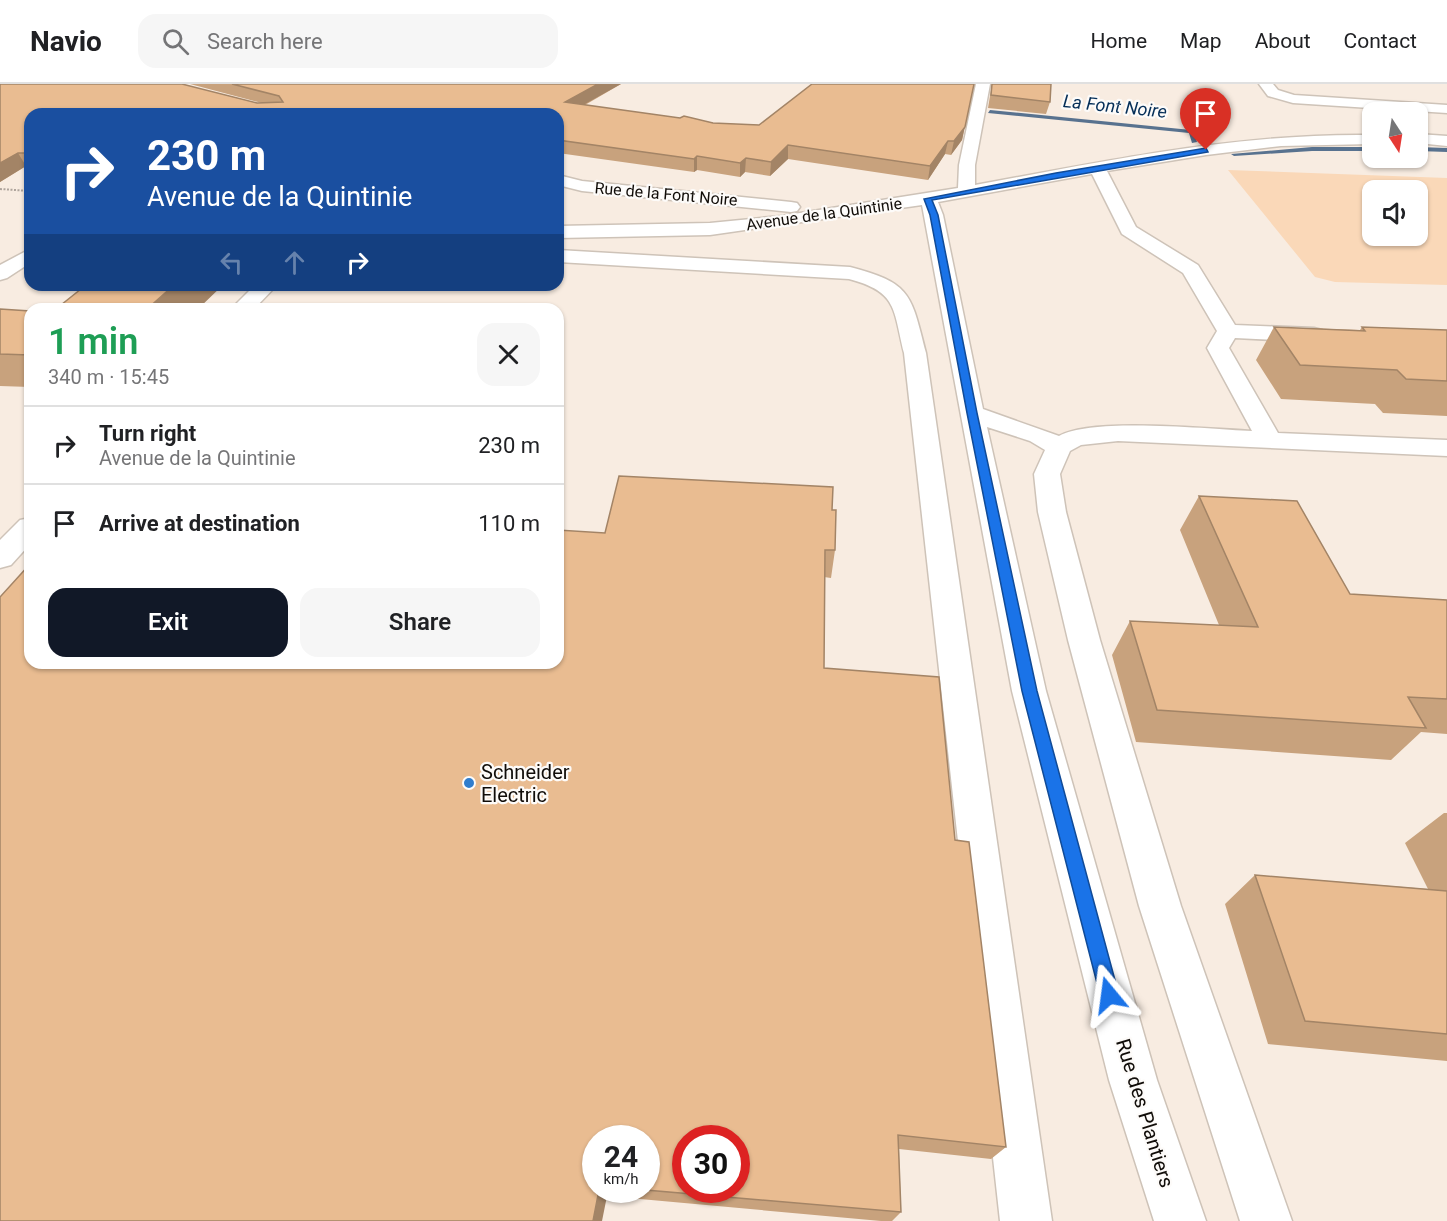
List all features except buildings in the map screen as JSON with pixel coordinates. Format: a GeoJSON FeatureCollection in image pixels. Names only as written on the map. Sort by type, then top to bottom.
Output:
{"type":"FeatureCollection","features":[{"type":"Feature","properties":{"kind":"street"},"geometry":{"type":"LineString","coordinates":[[966,191],[967,165],[983,84]]}},
{"type":"Feature","properties":{"kind":"street"},"geometry":{"type":"LineString","coordinates":[[1266,84],[1273,93],[1293,99],[1447,110]]}},
{"type":"Feature","properties":{"kind":"street","name":"Avenue de la Quintinie"},"geometry":{"type":"LineString","coordinates":[[564,232],[710,229],[807,218],[1206,150],[1281,141],[1362,139]]}},
{"type":"Feature","properties":{"kind":"street"},"geometry":{"type":"LineString","coordinates":[[1428,140],[1447,141]]}},
{"type":"Feature","properties":{"kind":"street"},"geometry":{"type":"LineString","coordinates":[[1097,168],[1129,230],[1191,269],[1215,342],[1269,440]]}},
{"type":"Feature","properties":{"kind":"street"},"geometry":{"type":"LineString","coordinates":[[566,182],[609,172]]}},
{"type":"Feature","properties":{"kind":"street","name":"Rue de la Font Noire"},"geometry":{"type":"LineString","coordinates":[[566,182],[770,197],[794,208],[807,218]]}},
{"type":"Feature","properties":{"kind":"street","name":"Rue des Plantiers"},"geometry":{"type":"LineString","coordinates":[[927,199],[934,215],[1029,691],[1130,1069],[1180,1221]]}},
{"type":"Feature","properties":{"kind":"street"},"geometry":{"type":"LineString","coordinates":[[564,256],[850,273],[876,280],[893,290],[904,309],[915,353],[923,408],[961,726],[1026,1221]]}},
{"type":"Feature","properties":{"kind":"street"},"geometry":{"type":"LineString","coordinates":[[0,274],[24,259]]}},
{"type":"Feature","properties":{"kind":"street"},"geometry":{"type":"LineString","coordinates":[[248,303],[261,291]]}},
{"type":"Feature","properties":{"kind":"street"},"geometry":{"type":"LineString","coordinates":[[1215,342],[1332,336]]}},
{"type":"Feature","properties":{"kind":"street"},"geometry":{"type":"LineString","coordinates":[[972,413],[1039,436],[1059,447]]}},
{"type":"Feature","properties":{"kind":"street"},"geometry":{"type":"LineString","coordinates":[[1266,1221],[1160,906],[1081,629],[1052,512],[1047,474],[1059,447],[1074,438],[1118,434],[1447,448]]}},
{"type":"Feature","properties":{"kind":"street"},"geometry":{"type":"LineString","coordinates":[[0,558],[24,533]]}},
{"type":"Feature","properties":{"kind":"path"},"geometry":{"type":"LineString","coordinates":[[0,189],[24,191]]}},
{"type":"Feature","properties":{"kind":"shaded area"},"geometry":{"type":"Polygon","coordinates":[[[1228,170],[1447,178],[1447,285],[1335,282],[1315,277],[1228,170]]]}},
{"type":"Feature","properties":{"kind":"waterway","name":"La Font Noire"},"geometry":{"type":"LineString","coordinates":[[990,112],[1191,132],[1194,142]]}},
{"type":"Feature","properties":{"kind":"waterway","name":"La Font Noire"},"geometry":{"type":"LineString","coordinates":[[1234,154],[1312,149],[1362,149]]}},
{"type":"Feature","properties":{"kind":"waterway","name":"La Font Noire"},"geometry":{"type":"LineString","coordinates":[[1428,149],[1447,150]]}},
{"type":"Feature","properties":{"kind":"place","name":"Schneider Electric"},"geometry":{"type":"Point","coordinates":[469,783]}},
{"type":"Feature","properties":{"kind":"route"},"geometry":{"type":"LineString","coordinates":[[1109,995],[1029,691],[934,215],[927,199],[1206,150]]}}]}
